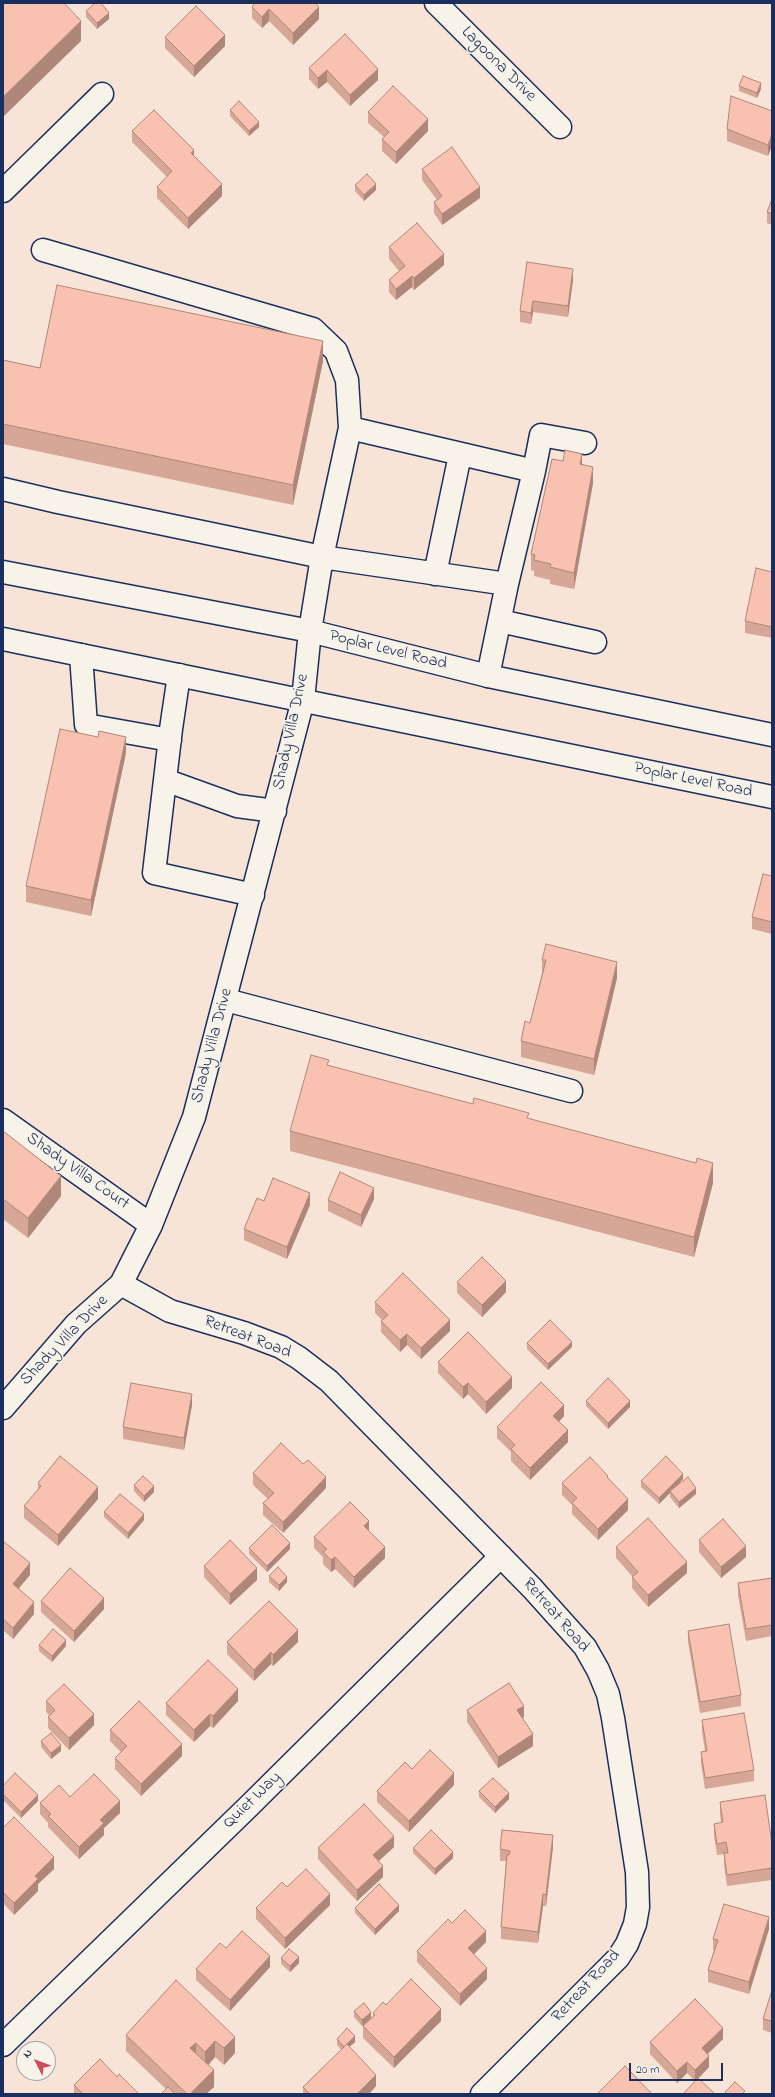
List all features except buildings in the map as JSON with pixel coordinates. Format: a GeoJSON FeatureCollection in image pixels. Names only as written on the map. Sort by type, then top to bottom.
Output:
{"type":"FeatureCollection","features":[{"type":"Feature","properties":{"kind":"street","name":"Lagoona Drive"},"geometry":{"type":"LineString","coordinates":[[436,3],[560,127]]}},
{"type":"Feature","properties":{"kind":"street"},"geometry":{"type":"LineString","coordinates":[[3,191],[102,94]]}},
{"type":"Feature","properties":{"kind":"street","name":"Shady Villa Drive"},"geometry":{"type":"LineString","coordinates":[[3,1408],[76,1324],[121,1284],[151,1225],[194,1117],[226,1000],[303,700],[310,630],[322,558],[350,428],[347,380],[336,351],[313,329],[43,250]]}},
{"type":"Feature","properties":{"kind":"street"},"geometry":{"type":"LineString","coordinates":[[350,428],[460,455],[534,471]]}},
{"type":"Feature","properties":{"kind":"street"},"geometry":{"type":"LineString","coordinates":[[488,676],[507,584],[541,435],[585,443]]}},
{"type":"Feature","properties":{"kind":"street"},"geometry":{"type":"LineString","coordinates":[[435,574],[460,455]]}},
{"type":"Feature","properties":{"kind":"street"},"geometry":{"type":"LineString","coordinates":[[3,489],[322,558],[507,584]]}},
{"type":"Feature","properties":{"kind":"street","name":"Poplar Level Road"},"geometry":{"type":"LineString","coordinates":[[3,572],[310,630],[488,676],[772,735]]}},
{"type":"Feature","properties":{"kind":"street"},"geometry":{"type":"LineString","coordinates":[[500,621],[595,642]]}},
{"type":"Feature","properties":{"kind":"street","name":"Poplar Level Road"},"geometry":{"type":"LineString","coordinates":[[3,639],[772,797]]}},
{"type":"Feature","properties":{"kind":"street"},"geometry":{"type":"LineString","coordinates":[[81,655],[86,725],[170,740]]}},
{"type":"Feature","properties":{"kind":"street"},"geometry":{"type":"LineString","coordinates":[[179,675],[154,873],[253,895]]}},
{"type":"Feature","properties":{"kind":"street"},"geometry":{"type":"LineString","coordinates":[[165,780],[237,806],[275,811]]}},
{"type":"Feature","properties":{"kind":"street"},"geometry":{"type":"LineString","coordinates":[[226,1000],[571,1091]]}},
{"type":"Feature","properties":{"kind":"street","name":"Shady Villa Court"},"geometry":{"type":"LineString","coordinates":[[3,1120],[151,1225]]}},
{"type":"Feature","properties":{"kind":"street","name":"Retreat Road"},"geometry":{"type":"LineString","coordinates":[[121,1284],[170,1311],[244,1333],[281,1347],[300,1358],[329,1381],[501,1556],[585,1647],[598,1670],[608,1694],[614,1718],[637,1872],[638,1907],[635,1924],[627,1944],[618,1958],[482,2094]]}},
{"type":"Feature","properties":{"kind":"street","name":"Quiet Way"},"geometry":{"type":"LineString","coordinates":[[3,2044],[243,1812],[501,1556]]}}]}
